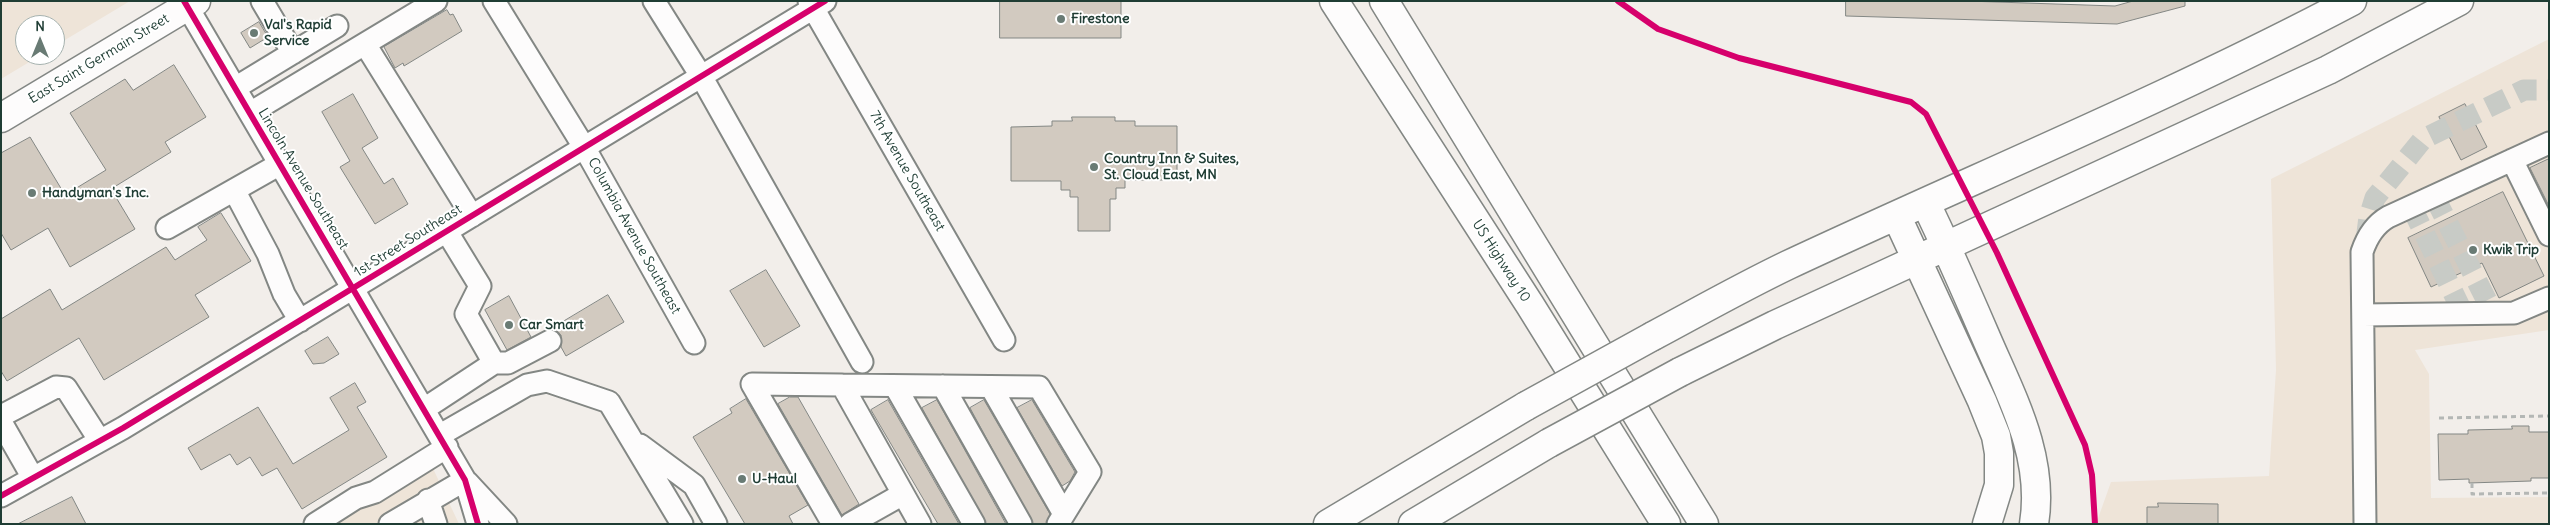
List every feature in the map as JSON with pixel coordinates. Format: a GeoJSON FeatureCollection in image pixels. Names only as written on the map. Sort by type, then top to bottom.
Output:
{"type":"FeatureCollection","features":[{"type":"Feature","properties":{"kind":"main road","name":"US Highway 10"},"geometry":{"type":"LineString","coordinates":[[1334,1],[1530,305],[1666,524]]}},
{"type":"Feature","properties":{"kind":"main road"},"geometry":{"type":"LineString","coordinates":[[1384,1],[1704,524]]}},
{"type":"Feature","properties":{"kind":"main road"},"geometry":{"type":"LineString","coordinates":[[1328,524],[1526,406],[1653,336],[1787,266],[1926,204],[2276,41],[2352,1]]}},
{"type":"Feature","properties":{"kind":"main road"},"geometry":{"type":"LineString","coordinates":[[1413,524],[1549,443],[1680,372],[1775,325],[2328,70],[2459,1]]}},
{"type":"Feature","properties":{"kind":"main road","name":"East Saint Germain Street"},"geometry":{"type":"LineString","coordinates":[[1,118],[189,3]]}},
{"type":"Feature","properties":{"kind":"main road"},"geometry":{"type":"LineString","coordinates":[[1926,204],[2008,385],[2032,451],[2036,482],[2034,524]]}},
{"type":"Feature","properties":{"kind":"main road"},"geometry":{"type":"LineString","coordinates":[[1897,216],[1982,401],[1996,436],[1999,453],[1999,485],[1987,524]]}},
{"type":"Feature","properties":{"kind":"main road"},"geometry":{"type":"LineString","coordinates":[[1621,388],[1722,524]]}},
{"type":"Feature","properties":{"kind":"main road"},"geometry":{"type":"LineString","coordinates":[[1613,439],[1655,524]]}},
{"type":"Feature","properties":{"kind":"street"},"geometry":{"type":"LineString","coordinates":[[262,1],[293,53]]}},
{"type":"Feature","properties":{"kind":"street"},"geometry":{"type":"LineString","coordinates":[[250,114],[436,1]]}},
{"type":"Feature","properties":{"kind":"street","name":"Columbia Avenue Southeast"},"geometry":{"type":"LineString","coordinates":[[494,1],[584,147],[694,343]]}},
{"type":"Feature","properties":{"kind":"street"},"geometry":{"type":"LineString","coordinates":[[654,1],[701,76],[862,362]]}},
{"type":"Feature","properties":{"kind":"street","name":"Lincoln Avenue Southeast"},"geometry":{"type":"LineString","coordinates":[[189,3],[250,114],[444,441],[465,480],[478,524]]}},
{"type":"Feature","properties":{"kind":"street","name":"1st Street Southeast"},"geometry":{"type":"LineString","coordinates":[[1,496],[100,441],[354,289],[816,4]]}},
{"type":"Feature","properties":{"kind":"street","name":"7th Avenue Southeast"},"geometry":{"type":"LineString","coordinates":[[816,4],[1004,340]]}},
{"type":"Feature","properties":{"kind":"street"},"geometry":{"type":"LineString","coordinates":[[235,88],[337,26]]}},
{"type":"Feature","properties":{"kind":"street"},"geometry":{"type":"LineString","coordinates":[[365,44],[472,216]]}},
{"type":"Feature","properties":{"kind":"street"},"geometry":{"type":"LineString","coordinates":[[2365,524],[2362,252],[2366,241],[2380,221],[2549,143]]}},
{"type":"Feature","properties":{"kind":"street"},"geometry":{"type":"LineString","coordinates":[[2512,160],[2549,235]]}},
{"type":"Feature","properties":{"kind":"street"},"geometry":{"type":"LineString","coordinates":[[166,228],[280,164]]}},
{"type":"Feature","properties":{"kind":"street"},"geometry":{"type":"LineString","coordinates":[[234,190],[268,254],[284,294],[300,321]]}},
{"type":"Feature","properties":{"kind":"street"},"geometry":{"type":"LineString","coordinates":[[446,232],[480,286],[466,314],[494,363]]}},
{"type":"Feature","properties":{"kind":"street"},"geometry":{"type":"LineString","coordinates":[[2363,316],[2514,313],[2549,298]]}},
{"type":"Feature","properties":{"kind":"street"},"geometry":{"type":"LineString","coordinates":[[424,409],[494,363],[508,363],[550,340]]}},
{"type":"Feature","properties":{"kind":"street"},"geometry":{"type":"LineString","coordinates":[[315,524],[356,498],[375,492],[444,441],[527,384],[547,381],[608,402],[682,524]]}},
{"type":"Feature","properties":{"kind":"street"},"geometry":{"type":"LineString","coordinates":[[833,524],[752,384],[1039,387],[1090,472],[1061,519]]}},
{"type":"Feature","properties":{"kind":"street"},"geometry":{"type":"LineString","coordinates":[[842,385],[920,524]]}},
{"type":"Feature","properties":{"kind":"street"},"geometry":{"type":"LineString","coordinates":[[895,386],[974,524]]}},
{"type":"Feature","properties":{"kind":"street"},"geometry":{"type":"LineString","coordinates":[[943,386],[1021,524]]}},
{"type":"Feature","properties":{"kind":"street"},"geometry":{"type":"LineString","coordinates":[[1,416],[56,387],[66,388],[100,441]]}},
{"type":"Feature","properties":{"kind":"street"},"geometry":{"type":"LineString","coordinates":[[991,387],[1061,519]]}},
{"type":"Feature","properties":{"kind":"street"},"geometry":{"type":"LineString","coordinates":[[1,422],[33,478]]}},
{"type":"Feature","properties":{"kind":"street"},"geometry":{"type":"LineString","coordinates":[[634,444],[663,469],[697,524]]}},
{"type":"Feature","properties":{"kind":"street"},"geometry":{"type":"LineString","coordinates":[[634,444],[694,485],[716,524]]}},
{"type":"Feature","properties":{"kind":"street"},"geometry":{"type":"LineString","coordinates":[[390,524],[465,480]]}},
{"type":"Feature","properties":{"kind":"street","name":"Lincoln Avenue Southeast"},"geometry":{"type":"LineString","coordinates":[[465,480],[506,524]]}},
{"type":"Feature","properties":{"kind":"street"},"geometry":{"type":"LineString","coordinates":[[850,524],[903,494]]}},
{"type":"Feature","properties":{"kind":"street"},"geometry":{"type":"LineString","coordinates":[[428,500],[436,524]]}},
{"type":"Feature","properties":{"kind":"path"},"geometry":{"type":"LineString","coordinates":[[2439,418],[2549,416]]}},
{"type":"Feature","properties":{"kind":"path"},"geometry":{"type":"LineString","coordinates":[[2472,483],[2472,494],[2549,493]]}},
{"type":"Feature","properties":{"kind":"shaded area"},"geometry":{"type":"Polygon","coordinates":[[[1,1],[130,1],[65,40],[65,15],[15,15],[15,65],[24,65],[1,79],[1,1]]]}},
{"type":"Feature","properties":{"kind":"shaded area"},"geometry":{"type":"Polygon","coordinates":[[[2549,39],[2549,330],[2415,350],[2429,374],[2431,498],[2549,497],[2549,524],[2096,524],[2111,482],[2269,476],[2276,370],[2271,179],[2549,39]]]}},
{"type":"Feature","properties":{"kind":"shaded area"},"geometry":{"type":"Polygon","coordinates":[[[430,462],[459,524],[319,524],[430,462]]]}},
{"type":"Feature","properties":{"kind":"building","name":"Firestone"},"geometry":{"type":"Polygon","coordinates":[[[1000,1],[1121,1],[1121,38],[1000,38],[1000,1]]]}},
{"type":"Feature","properties":{"kind":"building"},"geometry":{"type":"Polygon","coordinates":[[[1846,1],[1967,1],[2115,6],[2133,1],[2185,1],[2185,6],[2117,24],[1846,16],[1846,1]]]}},
{"type":"Feature","properties":{"kind":"building"},"geometry":{"type":"Polygon","coordinates":[[[447,10],[450,15],[453,14],[462,31],[404,66],[403,63],[395,68],[384,47],[447,10]]]}},
{"type":"Feature","properties":{"kind":"building","name":"Val's Rapid Service"},"geometry":{"type":"Polygon","coordinates":[[[259,22],[268,37],[250,48],[241,33],[259,22]]]}},
{"type":"Feature","properties":{"kind":"building"},"geometry":{"type":"Polygon","coordinates":[[[174,65],[206,117],[165,142],[171,152],[111,189],[135,229],[70,267],[48,228],[11,250],[1,233],[1,153],[30,137],[65,195],[106,170],[70,113],[125,79],[133,90],[174,65]]]}},
{"type":"Feature","properties":{"kind":"building"},"geometry":{"type":"Polygon","coordinates":[[[353,94],[378,138],[362,148],[384,184],[393,178],[408,204],[375,224],[340,167],[350,161],[322,112],[353,94]]]}},
{"type":"Feature","properties":{"kind":"building"},"geometry":{"type":"Polygon","coordinates":[[[2465,104],[2487,147],[2461,160],[2439,117],[2465,104]]]}},
{"type":"Feature","properties":{"kind":"building","name":"Country Inn & Suites, St. Cloud East, MN"},"geometry":{"type":"Polygon","coordinates":[[[1072,117],[1115,117],[1115,121],[1135,121],[1135,126],[1177,126],[1177,180],[1125,180],[1125,188],[1116,188],[1116,199],[1110,199],[1110,231],[1078,231],[1078,197],[1070,197],[1070,190],[1061,190],[1061,181],[1011,181],[1011,127],[1052,126],[1052,121],[1072,121],[1072,117]]]}},
{"type":"Feature","properties":{"kind":"building","name":"Kwik Trip"},"geometry":{"type":"Polygon","coordinates":[[[2549,159],[2549,206],[2530,168],[2549,159]]]}},
{"type":"Feature","properties":{"kind":"building","name":"Kwik Trip"},"geometry":{"type":"Polygon","coordinates":[[[2503,192],[2544,276],[2499,298],[2482,263],[2431,287],[2408,238],[2503,192]]]}},
{"type":"Feature","properties":{"kind":"building"},"geometry":{"type":"Polygon","coordinates":[[[221,213],[251,261],[195,295],[209,317],[104,380],[79,338],[7,381],[1,371],[1,319],[50,289],[62,310],[166,247],[175,260],[207,240],[198,227],[221,213]]]}},
{"type":"Feature","properties":{"kind":"building"},"geometry":{"type":"Polygon","coordinates":[[[766,270],[800,326],[764,347],[730,291],[766,270]]]}},
{"type":"Feature","properties":{"kind":"building"},"geometry":{"type":"Polygon","coordinates":[[[608,295],[624,322],[566,356],[561,347],[561,335],[551,329],[608,295]]]}},
{"type":"Feature","properties":{"kind":"building","name":"Car Smart"},"geometry":{"type":"Polygon","coordinates":[[[509,296],[531,337],[507,350],[485,310],[509,296]]]}},
{"type":"Feature","properties":{"kind":"building"},"geometry":{"type":"Polygon","coordinates":[[[328,337],[339,354],[324,363],[313,364],[305,351],[328,337]]]}},
{"type":"Feature","properties":{"kind":"building"},"geometry":{"type":"Polygon","coordinates":[[[355,383],[366,402],[357,407],[387,457],[302,509],[277,468],[262,476],[250,457],[237,465],[230,454],[201,470],[188,448],[258,407],[293,464],[349,430],[330,398],[355,383]]]}},
{"type":"Feature","properties":{"kind":"building"},"geometry":{"type":"Polygon","coordinates":[[[790,397],[798,397],[859,504],[842,515],[778,404],[790,397]]]}},
{"type":"Feature","properties":{"kind":"building","name":"U-Haul"},"geometry":{"type":"Polygon","coordinates":[[[746,399],[808,505],[789,516],[793,524],[745,524],[693,437],[732,413],[730,409],[746,399]]]}},
{"type":"Feature","properties":{"kind":"building"},"geometry":{"type":"Polygon","coordinates":[[[888,400],[959,524],[938,524],[871,410],[888,400]]]}},
{"type":"Feature","properties":{"kind":"building"},"geometry":{"type":"Polygon","coordinates":[[[937,400],[1006,524],[986,524],[922,408],[937,400]]]}},
{"type":"Feature","properties":{"kind":"building"},"geometry":{"type":"Polygon","coordinates":[[[984,400],[1050,514],[1046,524],[1033,524],[970,408],[984,400]]]}},
{"type":"Feature","properties":{"kind":"building"},"geometry":{"type":"Polygon","coordinates":[[[1032,400],[1075,472],[1070,481],[1062,486],[1017,408],[1032,400]]]}},
{"type":"Feature","properties":{"kind":"building"},"geometry":{"type":"Polygon","coordinates":[[[2512,426],[2529,426],[2529,432],[2549,432],[2549,478],[2531,478],[2531,481],[2469,483],[2469,479],[2439,480],[2438,434],[2468,434],[2468,430],[2512,429],[2512,426]]]}},
{"type":"Feature","properties":{"kind":"building"},"geometry":{"type":"Polygon","coordinates":[[[72,497],[86,524],[18,524],[72,497]]]}},
{"type":"Feature","properties":{"kind":"building"},"geometry":{"type":"Polygon","coordinates":[[[2158,503],[2218,504],[2218,524],[2147,524],[2147,507],[2158,507],[2158,503]]]}},
{"type":"Feature","properties":{"kind":"tunnel"},"geometry":{"type":"LineString","coordinates":[[2366,241],[2369,217],[2375,198],[2423,139],[2524,90],[2549,90]]}},
{"type":"Feature","properties":{"kind":"tunnel"},"geometry":{"type":"LineString","coordinates":[[2434,196],[2494,315]]}},
{"type":"Feature","properties":{"kind":"tunnel"},"geometry":{"type":"LineString","coordinates":[[2411,206],[2464,315]]}},
{"type":"Feature","properties":{"kind":"cycle path"},"geometry":{"type":"LineString","coordinates":[[184,1],[465,480],[478,524]]}},
{"type":"Feature","properties":{"kind":"cycle path"},"geometry":{"type":"LineString","coordinates":[[1,496],[123,428],[825,1]]}},
{"type":"Feature","properties":{"kind":"cycle path"},"geometry":{"type":"LineString","coordinates":[[1618,1],[1658,29],[1739,58],[1911,102],[1926,114],[1997,253],[2085,445],[2092,475],[2095,524]]}},
{"type":"Feature","properties":{"kind":"place","name":"Firestone"},"geometry":{"type":"Point","coordinates":[1061,19]}},
{"type":"Feature","properties":{"kind":"place","name":"Val's Rapid Service"},"geometry":{"type":"Point","coordinates":[254,33]}},
{"type":"Feature","properties":{"kind":"place","name":"Country Inn & Suites, St. Cloud East, MN"},"geometry":{"type":"Point","coordinates":[1094,167]}},
{"type":"Feature","properties":{"kind":"place","name":"Handyman's Inc."},"geometry":{"type":"Point","coordinates":[32,193]}},
{"type":"Feature","properties":{"kind":"place","name":"Kwik Trip"},"geometry":{"type":"Point","coordinates":[2473,250]}},
{"type":"Feature","properties":{"kind":"place","name":"Car Smart"},"geometry":{"type":"Point","coordinates":[509,325]}},
{"type":"Feature","properties":{"kind":"place","name":"U-Haul"},"geometry":{"type":"Point","coordinates":[742,479]}}]}
